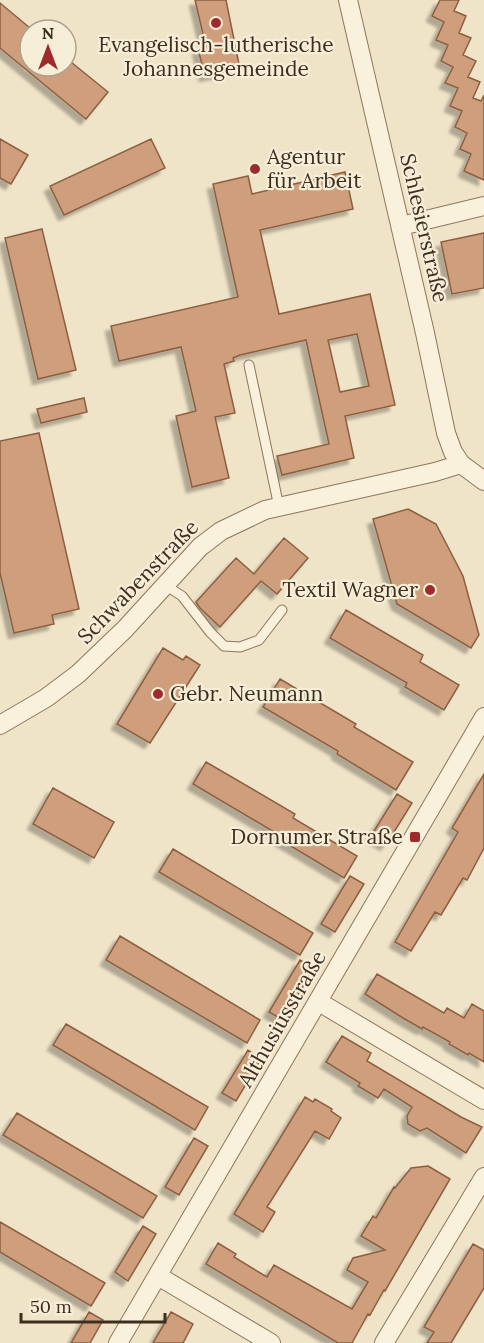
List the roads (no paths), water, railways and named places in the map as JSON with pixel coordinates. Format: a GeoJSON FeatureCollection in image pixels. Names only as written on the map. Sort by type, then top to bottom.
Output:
{"type":"FeatureCollection","features":[{"type":"Feature","properties":{"kind":"street","name":"Schlesierstraße"},"geometry":{"type":"LineString","coordinates":[[348,0],[401,226],[446,433],[453,452],[461,464]]}},
{"type":"Feature","properties":{"kind":"street"},"geometry":{"type":"LineString","coordinates":[[401,226],[484,206]]}},
{"type":"Feature","properties":{"kind":"street"},"geometry":{"type":"LineString","coordinates":[[461,464],[484,481]]}},
{"type":"Feature","properties":{"kind":"street","name":"Schwabenstraße"},"geometry":{"type":"LineString","coordinates":[[0,725],[46,698],[78,674],[119,635],[200,547],[221,531],[253,514],[461,464]]}},
{"type":"Feature","properties":{"kind":"street","name":"Althusiusstraße"},"geometry":{"type":"LineString","coordinates":[[118,1343],[484,717]]}},
{"type":"Feature","properties":{"kind":"street"},"geometry":{"type":"LineString","coordinates":[[319,1002],[484,1100]]}},
{"type":"Feature","properties":{"kind":"street"},"geometry":{"type":"LineString","coordinates":[[384,1343],[484,1177]]}},
{"type":"Feature","properties":{"kind":"street"},"geometry":{"type":"LineString","coordinates":[[158,1276],[271,1343]]}},
{"type":"Feature","properties":{"kind":"lane"},"geometry":{"type":"LineString","coordinates":[[249,365],[279,507]]}},
{"type":"Feature","properties":{"kind":"lane"},"geometry":{"type":"LineString","coordinates":[[165,585],[182,596],[224,646],[240,647],[259,640],[282,610]]}},
{"type":"Feature","properties":{"kind":"place","name":"Evangelisch-lutherische Johannesgemeinde"},"geometry":{"type":"Point","coordinates":[216,23]}},
{"type":"Feature","properties":{"kind":"place","name":"Agentur für Arbeit"},"geometry":{"type":"Point","coordinates":[255,169]}},
{"type":"Feature","properties":{"kind":"place","name":"Textil Wagner"},"geometry":{"type":"Point","coordinates":[430,590]}},
{"type":"Feature","properties":{"kind":"place","name":"Gebr. Neumann"},"geometry":{"type":"Point","coordinates":[158,694]}},
{"type":"Feature","properties":{"kind":"place","name":"Dornumer Straße"},"geometry":{"type":"Point","coordinates":[415,837]}}]}
